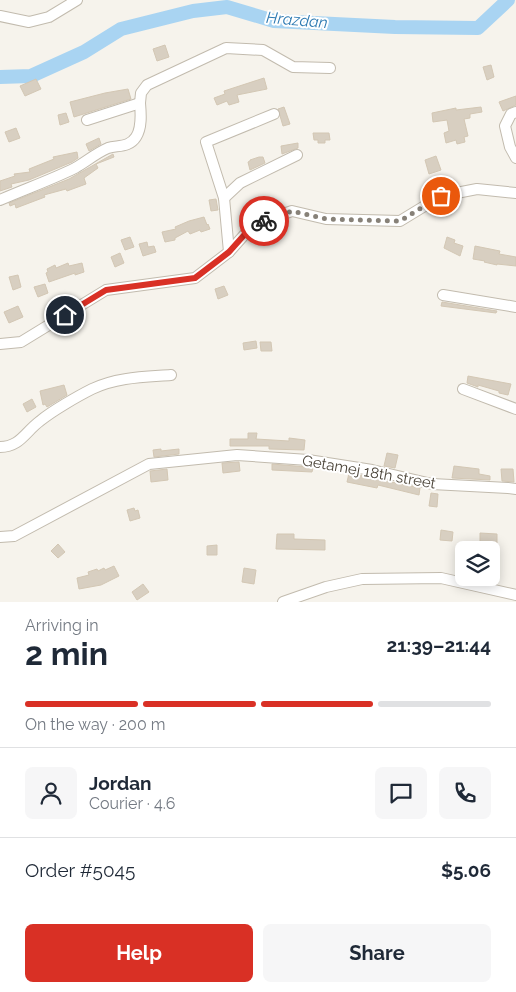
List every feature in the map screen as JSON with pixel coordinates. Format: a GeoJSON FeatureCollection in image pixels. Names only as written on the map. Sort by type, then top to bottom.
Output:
{"type":"FeatureCollection","features":[{"type":"Feature","properties":{"kind":"street"},"geometry":{"type":"LineString","coordinates":[[0,16],[29,22],[48,17],[77,0]]}},
{"type":"Feature","properties":{"kind":"street"},"geometry":{"type":"LineString","coordinates":[[0,200],[77,167],[110,147],[119,147],[131,142],[138,132],[141,118],[141,93],[146,85],[226,48],[263,50],[293,67],[330,68]]}},
{"type":"Feature","properties":{"kind":"street"},"geometry":{"type":"LineString","coordinates":[[87,120],[140,103]]}},
{"type":"Feature","properties":{"kind":"street"},"geometry":{"type":"LineString","coordinates":[[516,112],[511,114],[505,126],[510,147],[516,158]]}},
{"type":"Feature","properties":{"kind":"street"},"geometry":{"type":"LineString","coordinates":[[229,252],[224,198],[206,142],[274,114]]}},
{"type":"Feature","properties":{"kind":"street"},"geometry":{"type":"LineString","coordinates":[[224,198],[240,183],[297,155]]}},
{"type":"Feature","properties":{"kind":"street"},"geometry":{"type":"LineString","coordinates":[[0,344],[21,342],[106,290],[195,278],[229,252],[254,224],[292,211],[326,219],[400,221],[441,196],[477,189],[516,194]]}},
{"type":"Feature","properties":{"kind":"street"},"geometry":{"type":"LineString","coordinates":[[443,295],[516,307]]}},
{"type":"Feature","properties":{"kind":"street"},"geometry":{"type":"LineString","coordinates":[[0,447],[10,447],[39,421],[93,389],[115,381],[171,375]]}},
{"type":"Feature","properties":{"kind":"street"},"geometry":{"type":"LineString","coordinates":[[462,389],[516,409]]}},
{"type":"Feature","properties":{"kind":"street","name":"Getamej 18th street"},"geometry":{"type":"LineString","coordinates":[[0,537],[14,536],[150,464],[237,455],[308,460],[372,470],[432,484],[516,489]]}},
{"type":"Feature","properties":{"kind":"street"},"geometry":{"type":"LineString","coordinates":[[283,602],[326,587],[362,579],[441,578],[516,595]]}},
{"type":"Feature","properties":{"kind":"building"},"geometry":{"type":"Polygon","coordinates":[[[165,45],[169,57],[157,61],[153,49],[165,45]]]}},
{"type":"Feature","properties":{"kind":"building"},"geometry":{"type":"Polygon","coordinates":[[[491,65],[494,77],[487,80],[483,67],[491,65]]]}},
{"type":"Feature","properties":{"kind":"building"},"geometry":{"type":"Polygon","coordinates":[[[264,78],[267,89],[237,95],[239,102],[229,105],[227,101],[217,105],[214,98],[225,94],[224,91],[264,78]]]}},
{"type":"Feature","properties":{"kind":"building"},"geometry":{"type":"Polygon","coordinates":[[[36,79],[41,89],[25,96],[20,86],[36,79]]]}},
{"type":"Feature","properties":{"kind":"building"},"geometry":{"type":"Polygon","coordinates":[[[128,89],[131,99],[74,117],[70,102],[128,89]]]}},
{"type":"Feature","properties":{"kind":"building"},"geometry":{"type":"Polygon","coordinates":[[[516,96],[516,105],[503,111],[499,102],[516,96]]]}},
{"type":"Feature","properties":{"kind":"building"},"geometry":{"type":"Polygon","coordinates":[[[284,107],[290,124],[283,126],[278,109],[284,107]]]}},
{"type":"Feature","properties":{"kind":"building"},"geometry":{"type":"Polygon","coordinates":[[[481,107],[482,112],[470,114],[470,118],[464,119],[468,136],[464,137],[465,142],[457,144],[456,140],[446,143],[444,133],[449,131],[447,120],[433,122],[432,113],[456,108],[456,110],[481,107]]]}},
{"type":"Feature","properties":{"kind":"building"},"geometry":{"type":"Polygon","coordinates":[[[66,113],[69,122],[60,125],[58,115],[66,113]]]}},
{"type":"Feature","properties":{"kind":"building"},"geometry":{"type":"Polygon","coordinates":[[[16,128],[20,138],[9,142],[5,132],[16,128]]]}},
{"type":"Feature","properties":{"kind":"building"},"geometry":{"type":"Polygon","coordinates":[[[313,133],[329,133],[330,140],[325,140],[325,143],[318,143],[318,140],[314,140],[313,133]]]}},
{"type":"Feature","properties":{"kind":"building"},"geometry":{"type":"Polygon","coordinates":[[[99,138],[101,144],[89,151],[86,144],[99,138]]]}},
{"type":"Feature","properties":{"kind":"building"},"geometry":{"type":"Polygon","coordinates":[[[298,143],[298,148],[282,154],[281,146],[298,143]]]}},
{"type":"Feature","properties":{"kind":"building"},"geometry":{"type":"Polygon","coordinates":[[[77,152],[78,158],[72,162],[29,180],[11,184],[12,187],[0,191],[0,181],[15,176],[14,174],[30,172],[29,169],[54,159],[53,157],[77,152]]]}},
{"type":"Feature","properties":{"kind":"building"},"geometry":{"type":"Polygon","coordinates":[[[113,154],[114,157],[96,164],[98,168],[84,178],[86,184],[67,191],[66,189],[44,195],[45,197],[16,208],[15,204],[10,206],[9,203],[69,179],[113,154]]]}},
{"type":"Feature","properties":{"kind":"building"},"geometry":{"type":"Polygon","coordinates":[[[436,156],[441,170],[429,174],[425,160],[436,156]]]}},
{"type":"Feature","properties":{"kind":"building"},"geometry":{"type":"Polygon","coordinates":[[[263,157],[265,163],[250,170],[248,162],[263,157]]]}},
{"type":"Feature","properties":{"kind":"building"},"geometry":{"type":"Polygon","coordinates":[[[216,199],[218,210],[211,211],[209,200],[216,199]]]}},
{"type":"Feature","properties":{"kind":"building"},"geometry":{"type":"Polygon","coordinates":[[[204,217],[210,229],[190,234],[188,231],[175,238],[175,240],[165,242],[162,232],[176,229],[175,227],[204,217]]]}},
{"type":"Feature","properties":{"kind":"building"},"geometry":{"type":"Polygon","coordinates":[[[130,237],[134,247],[125,250],[121,240],[130,237]]]}},
{"type":"Feature","properties":{"kind":"building"},"geometry":{"type":"Polygon","coordinates":[[[447,237],[455,240],[454,243],[463,246],[460,256],[444,248],[447,237]]]}},
{"type":"Feature","properties":{"kind":"building"},"geometry":{"type":"Polygon","coordinates":[[[147,242],[148,247],[154,246],[156,252],[143,256],[139,244],[147,242]]]}},
{"type":"Feature","properties":{"kind":"building"},"geometry":{"type":"Polygon","coordinates":[[[475,246],[500,251],[499,254],[516,257],[516,266],[497,265],[473,259],[475,246]]]}},
{"type":"Feature","properties":{"kind":"building"},"geometry":{"type":"Polygon","coordinates":[[[120,253],[124,263],[115,267],[111,257],[120,253]]]}},
{"type":"Feature","properties":{"kind":"building"},"geometry":{"type":"Polygon","coordinates":[[[68,263],[69,266],[82,263],[84,272],[75,275],[75,273],[49,282],[46,273],[48,272],[47,269],[55,265],[56,268],[68,263]]]}},
{"type":"Feature","properties":{"kind":"building"},"geometry":{"type":"Polygon","coordinates":[[[18,275],[21,287],[13,290],[9,277],[18,275]]]}},
{"type":"Feature","properties":{"kind":"building"},"geometry":{"type":"Polygon","coordinates":[[[45,284],[48,293],[38,297],[34,287],[45,284]]]}},
{"type":"Feature","properties":{"kind":"building"},"geometry":{"type":"Polygon","coordinates":[[[224,286],[228,295],[218,299],[215,289],[224,286]]]}},
{"type":"Feature","properties":{"kind":"building"},"geometry":{"type":"Polygon","coordinates":[[[442,302],[497,311],[496,313],[441,306],[442,302]]]}},
{"type":"Feature","properties":{"kind":"building"},"geometry":{"type":"Polygon","coordinates":[[[18,306],[23,317],[9,323],[4,312],[18,306]]]}},
{"type":"Feature","properties":{"kind":"building"},"geometry":{"type":"Polygon","coordinates":[[[256,341],[257,348],[244,350],[243,343],[256,341]]]}},
{"type":"Feature","properties":{"kind":"building"},"geometry":{"type":"Polygon","coordinates":[[[260,342],[271,342],[272,351],[261,351],[260,342]]]}},
{"type":"Feature","properties":{"kind":"building"},"geometry":{"type":"Polygon","coordinates":[[[468,376],[511,384],[508,395],[467,383],[468,376]]]}},
{"type":"Feature","properties":{"kind":"building"},"geometry":{"type":"Polygon","coordinates":[[[64,385],[67,395],[47,407],[45,404],[43,405],[40,391],[64,385]]]}},
{"type":"Feature","properties":{"kind":"building"},"geometry":{"type":"Polygon","coordinates":[[[32,399],[36,407],[27,412],[23,404],[32,399]]]}},
{"type":"Feature","properties":{"kind":"building"},"geometry":{"type":"Polygon","coordinates":[[[248,433],[257,433],[256,439],[289,441],[289,438],[305,440],[304,450],[269,449],[269,446],[230,446],[230,439],[248,439],[248,433]]]}},
{"type":"Feature","properties":{"kind":"building"},"geometry":{"type":"Polygon","coordinates":[[[161,449],[161,451],[179,449],[179,454],[154,457],[153,450],[161,449]]]}},
{"type":"Feature","properties":{"kind":"building"},"geometry":{"type":"Polygon","coordinates":[[[387,453],[398,455],[395,468],[384,466],[387,453]]]}},
{"type":"Feature","properties":{"kind":"building"},"geometry":{"type":"Polygon","coordinates":[[[239,462],[240,471],[223,473],[222,463],[239,462]]]}},
{"type":"Feature","properties":{"kind":"building"},"geometry":{"type":"Polygon","coordinates":[[[272,464],[313,468],[312,472],[272,470],[272,464]]]}},
{"type":"Feature","properties":{"kind":"building"},"geometry":{"type":"Polygon","coordinates":[[[454,466],[479,469],[479,474],[490,476],[490,480],[452,478],[454,466]]]}},
{"type":"Feature","properties":{"kind":"building"},"geometry":{"type":"Polygon","coordinates":[[[167,469],[168,480],[151,482],[150,471],[167,469]]]}},
{"type":"Feature","properties":{"kind":"building"},"geometry":{"type":"Polygon","coordinates":[[[501,469],[513,469],[514,482],[502,481],[501,469]]]}},
{"type":"Feature","properties":{"kind":"building"},"geometry":{"type":"Polygon","coordinates":[[[349,473],[420,488],[419,495],[378,485],[377,488],[347,482],[349,473]]]}},
{"type":"Feature","properties":{"kind":"building"},"geometry":{"type":"Polygon","coordinates":[[[431,493],[438,494],[437,507],[429,506],[431,493]]]}},
{"type":"Feature","properties":{"kind":"building"},"geometry":{"type":"Polygon","coordinates":[[[134,508],[135,511],[138,510],[140,518],[130,521],[127,510],[134,508]]]}},
{"type":"Feature","properties":{"kind":"building"},"geometry":{"type":"Polygon","coordinates":[[[441,530],[453,532],[452,541],[440,540],[441,530]]]}},
{"type":"Feature","properties":{"kind":"building"},"geometry":{"type":"Polygon","coordinates":[[[480,533],[497,534],[497,541],[480,541],[480,533]]]}},
{"type":"Feature","properties":{"kind":"building"},"geometry":{"type":"Polygon","coordinates":[[[277,534],[294,534],[294,539],[325,540],[325,550],[276,549],[277,534]]]}},
{"type":"Feature","properties":{"kind":"building"},"geometry":{"type":"Polygon","coordinates":[[[58,544],[65,552],[58,558],[51,551],[58,544]]]}},
{"type":"Feature","properties":{"kind":"building"},"geometry":{"type":"Polygon","coordinates":[[[217,545],[217,555],[207,555],[207,546],[217,545]]]}},
{"type":"Feature","properties":{"kind":"building"},"geometry":{"type":"Polygon","coordinates":[[[114,566],[119,576],[101,585],[79,589],[77,578],[89,575],[88,572],[97,569],[98,571],[104,568],[105,570],[114,566]]]}},
{"type":"Feature","properties":{"kind":"building"},"geometry":{"type":"Polygon","coordinates":[[[244,568],[256,570],[254,584],[242,582],[244,568]]]}},
{"type":"Feature","properties":{"kind":"building"},"geometry":{"type":"Polygon","coordinates":[[[143,584],[149,592],[137,600],[132,592],[143,584]]]}},
{"type":"Feature","properties":{"kind":"waterway","name":"Hrazdan"},"geometry":{"type":"LineString","coordinates":[[0,77],[31,76],[84,52],[121,29],[193,11],[227,7],[274,21],[395,27],[478,28],[508,0]]}},
{"type":"Feature","properties":{"kind":"way so far"},"geometry":{"type":"LineString","coordinates":[[264,221],[292,211],[326,219],[400,221],[441,196]]}},
{"type":"Feature","properties":{"kind":"route"},"geometry":{"type":"LineString","coordinates":[[65,315],[106,290],[195,278],[229,252],[254,224],[264,221]]}}]}
